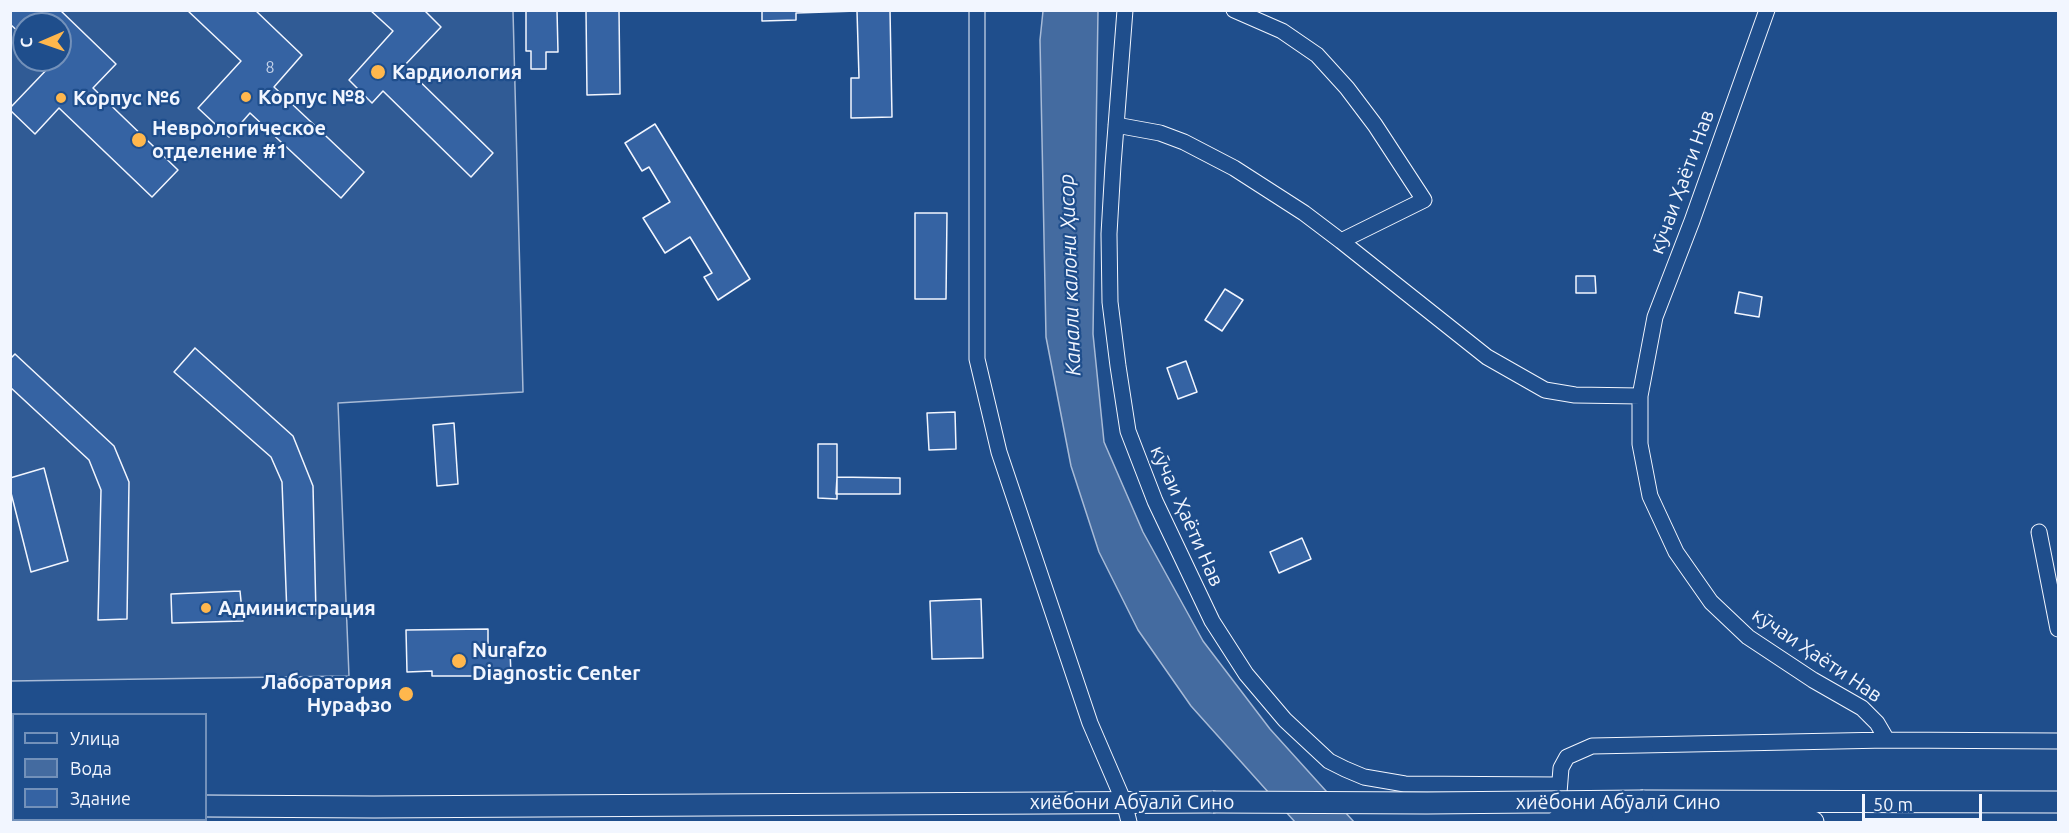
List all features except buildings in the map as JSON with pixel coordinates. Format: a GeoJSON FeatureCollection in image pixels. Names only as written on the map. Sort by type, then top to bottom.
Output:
{"type":"FeatureCollection","features":[{"type":"Feature","properties":{"kind":"main road","name":"хиёбони Абӯалӣ Сино"},"geometry":{"type":"LineString","coordinates":[[1558,822],[1643,811],[2058,802]]}},
{"type":"Feature","properties":{"kind":"main road","name":"хиёбони Абӯалӣ Сино"},"geometry":{"type":"LineString","coordinates":[[207,806],[1427,803],[1643,811],[1812,822]]}},
{"type":"Feature","properties":{"kind":"street"},"geometry":{"type":"LineString","coordinates":[[976,10],[977,359],[999,452],[1090,723],[1124,802],[1129,822]]}},
{"type":"Feature","properties":{"kind":"street","name":"кӯчаи Ҳаёти Нав"},"geometry":{"type":"LineString","coordinates":[[1125,10],[1109,234],[1110,302],[1128,431],[1155,501],[1212,621],[1246,674],[1285,720],[1329,761],[1345,770],[1374,779],[1405,784],[1559,785]]}},
{"type":"Feature","properties":{"kind":"street"},"geometry":{"type":"LineString","coordinates":[[1234,10],[1282,31],[1317,55],[1347,88],[1376,126],[1424,200],[1341,241]]}},
{"type":"Feature","properties":{"kind":"street","name":"кӯчаи Ҳаёти Нав"},"geometry":{"type":"LineString","coordinates":[[1767,10],[1692,221],[1655,317],[1640,396],[1640,444],[1650,496],[1676,552],[1711,602],[1748,637],[1813,680],[1862,708],[1877,723],[1887,740]]}},
{"type":"Feature","properties":{"kind":"street"},"geometry":{"type":"LineString","coordinates":[[1116,125],[1160,133],[1184,142],[1254,181],[1304,213],[1487,357],[1545,390],[1575,395],[1640,396]]}},
{"type":"Feature","properties":{"kind":"street"},"geometry":{"type":"LineString","coordinates":[[2039,532],[2058,629]]}},
{"type":"Feature","properties":{"kind":"street"},"geometry":{"type":"LineString","coordinates":[[1558,822],[1561,768],[1567,757],[1592,746],[1887,740],[2058,741]]}},
{"type":"Feature","properties":{"kind":"shaded area"},"geometry":{"type":"Polygon","coordinates":[[[10,11],[513,11],[523,392],[338,403],[349,676],[11,681],[10,11]]]}},
{"type":"Feature","properties":{"kind":"water","name":"Канали калони Ҳисор"},"geometry":{"type":"Polygon","coordinates":[[[1043,11],[1098,11],[1093,334],[1104,442],[1143,532],[1203,641],[1270,729],[1354,822],[1295,822],[1191,706],[1138,630],[1099,552],[1071,466],[1046,337],[1040,40],[1043,11]]]}},
{"type":"Feature","properties":{"kind":"place","name":"Кардиология"},"geometry":{"type":"Point","coordinates":[378,72]}},
{"type":"Feature","properties":{"kind":"place","name":"Корпус №8"},"geometry":{"type":"Point","coordinates":[246,97]}},
{"type":"Feature","properties":{"kind":"place","name":"Корпус №6"},"geometry":{"type":"Point","coordinates":[61,98]}},
{"type":"Feature","properties":{"kind":"place","name":"Неврологическое отделение #1"},"geometry":{"type":"Point","coordinates":[139,140]}},
{"type":"Feature","properties":{"kind":"place","name":"Администрация"},"geometry":{"type":"Point","coordinates":[206,608]}},
{"type":"Feature","properties":{"kind":"place","name":"Nurafzo Diagnostic Center"},"geometry":{"type":"Point","coordinates":[459,661]}},
{"type":"Feature","properties":{"kind":"place","name":"Лаборатория Нурафзо"},"geometry":{"type":"Point","coordinates":[406,694]}}]}
